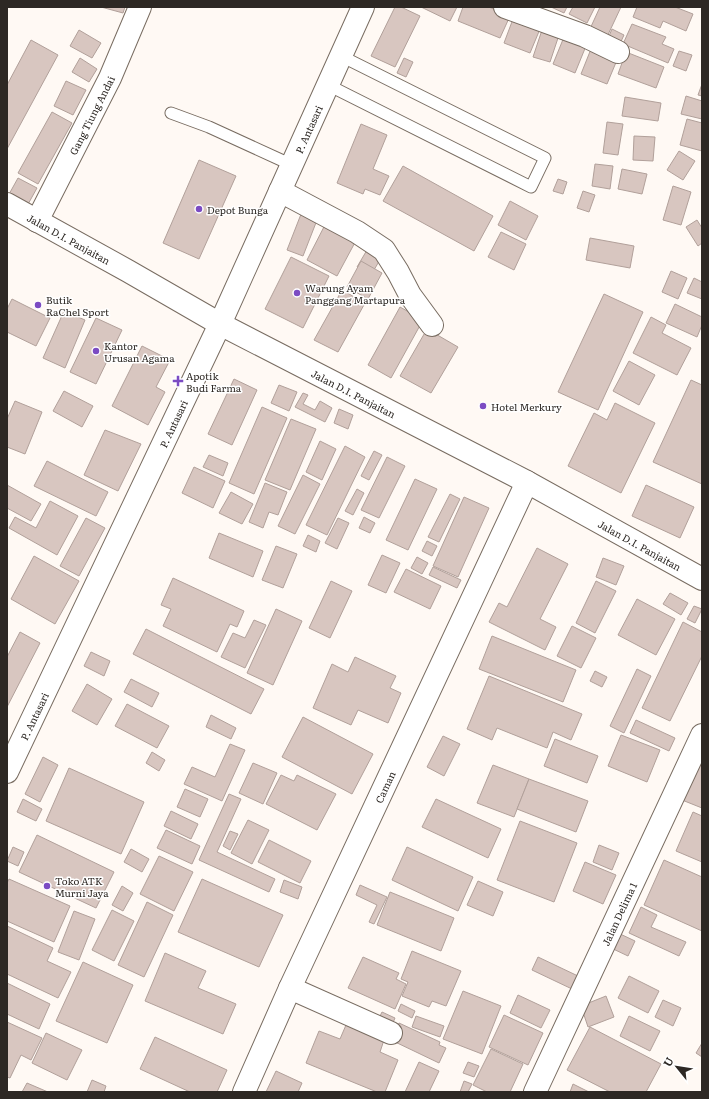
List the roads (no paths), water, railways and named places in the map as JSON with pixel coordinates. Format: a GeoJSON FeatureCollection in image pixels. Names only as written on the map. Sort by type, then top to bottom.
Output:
{"type":"FeatureCollection","features":[{"type":"Feature","properties":{"kind":"street","name":"Gang Tiung Andai"},"geometry":{"type":"LineString","coordinates":[[37,221],[110,78],[140,7]]}},
{"type":"Feature","properties":{"kind":"street","name":"P. Antasari"},"geometry":{"type":"LineString","coordinates":[[7,772],[220,324],[363,7]]}},
{"type":"Feature","properties":{"kind":"street"},"geometry":{"type":"LineString","coordinates":[[505,7],[572,31],[618,52]]}},
{"type":"Feature","properties":{"kind":"street"},"geometry":{"type":"LineString","coordinates":[[280,191],[357,232],[384,250],[410,295],[432,325]]}},
{"type":"Feature","properties":{"kind":"street","name":"Jalan D.I. Panjaitan"},"geometry":{"type":"LineString","coordinates":[[7,204],[220,324],[526,482],[702,579]]}},
{"type":"Feature","properties":{"kind":"street","name":"Caman"},"geometry":{"type":"LineString","coordinates":[[244,1092],[290,988],[526,482]]}},
{"type":"Feature","properties":{"kind":"street","name":"Jalan Delima 1"},"geometry":{"type":"LineString","coordinates":[[535,1092],[702,735]]}},
{"type":"Feature","properties":{"kind":"street"},"geometry":{"type":"LineString","coordinates":[[290,988],[391,1033]]}},
{"type":"Feature","properties":{"kind":"lane"},"geometry":{"type":"LineString","coordinates":[[328,85],[531,187],[545,158],[341,56]]}},
{"type":"Feature","properties":{"kind":"lane"},"geometry":{"type":"LineString","coordinates":[[171,113],[209,127],[292,165]]}},
{"type":"Feature","properties":{"kind":"place","name":"Depot Bunga"},"geometry":{"type":"Point","coordinates":[199,209]}},
{"type":"Feature","properties":{"kind":"place","name":"Warung Ayam Panggang Martapura"},"geometry":{"type":"Point","coordinates":[297,293]}},
{"type":"Feature","properties":{"kind":"place","name":"Butik RaChel Sport"},"geometry":{"type":"Point","coordinates":[38,305]}},
{"type":"Feature","properties":{"kind":"place","name":"Kantor Urusan Agama"},"geometry":{"type":"Point","coordinates":[96,351]}},
{"type":"Feature","properties":{"kind":"place","name":"Apotik Budi Farma"},"geometry":{"type":"Point","coordinates":[178,381]}},
{"type":"Feature","properties":{"kind":"place","name":"Hotel Merkury"},"geometry":{"type":"Point","coordinates":[483,406]}},
{"type":"Feature","properties":{"kind":"place","name":"Toko ATK Murni Jaya"},"geometry":{"type":"Point","coordinates":[47,886]}}]}
